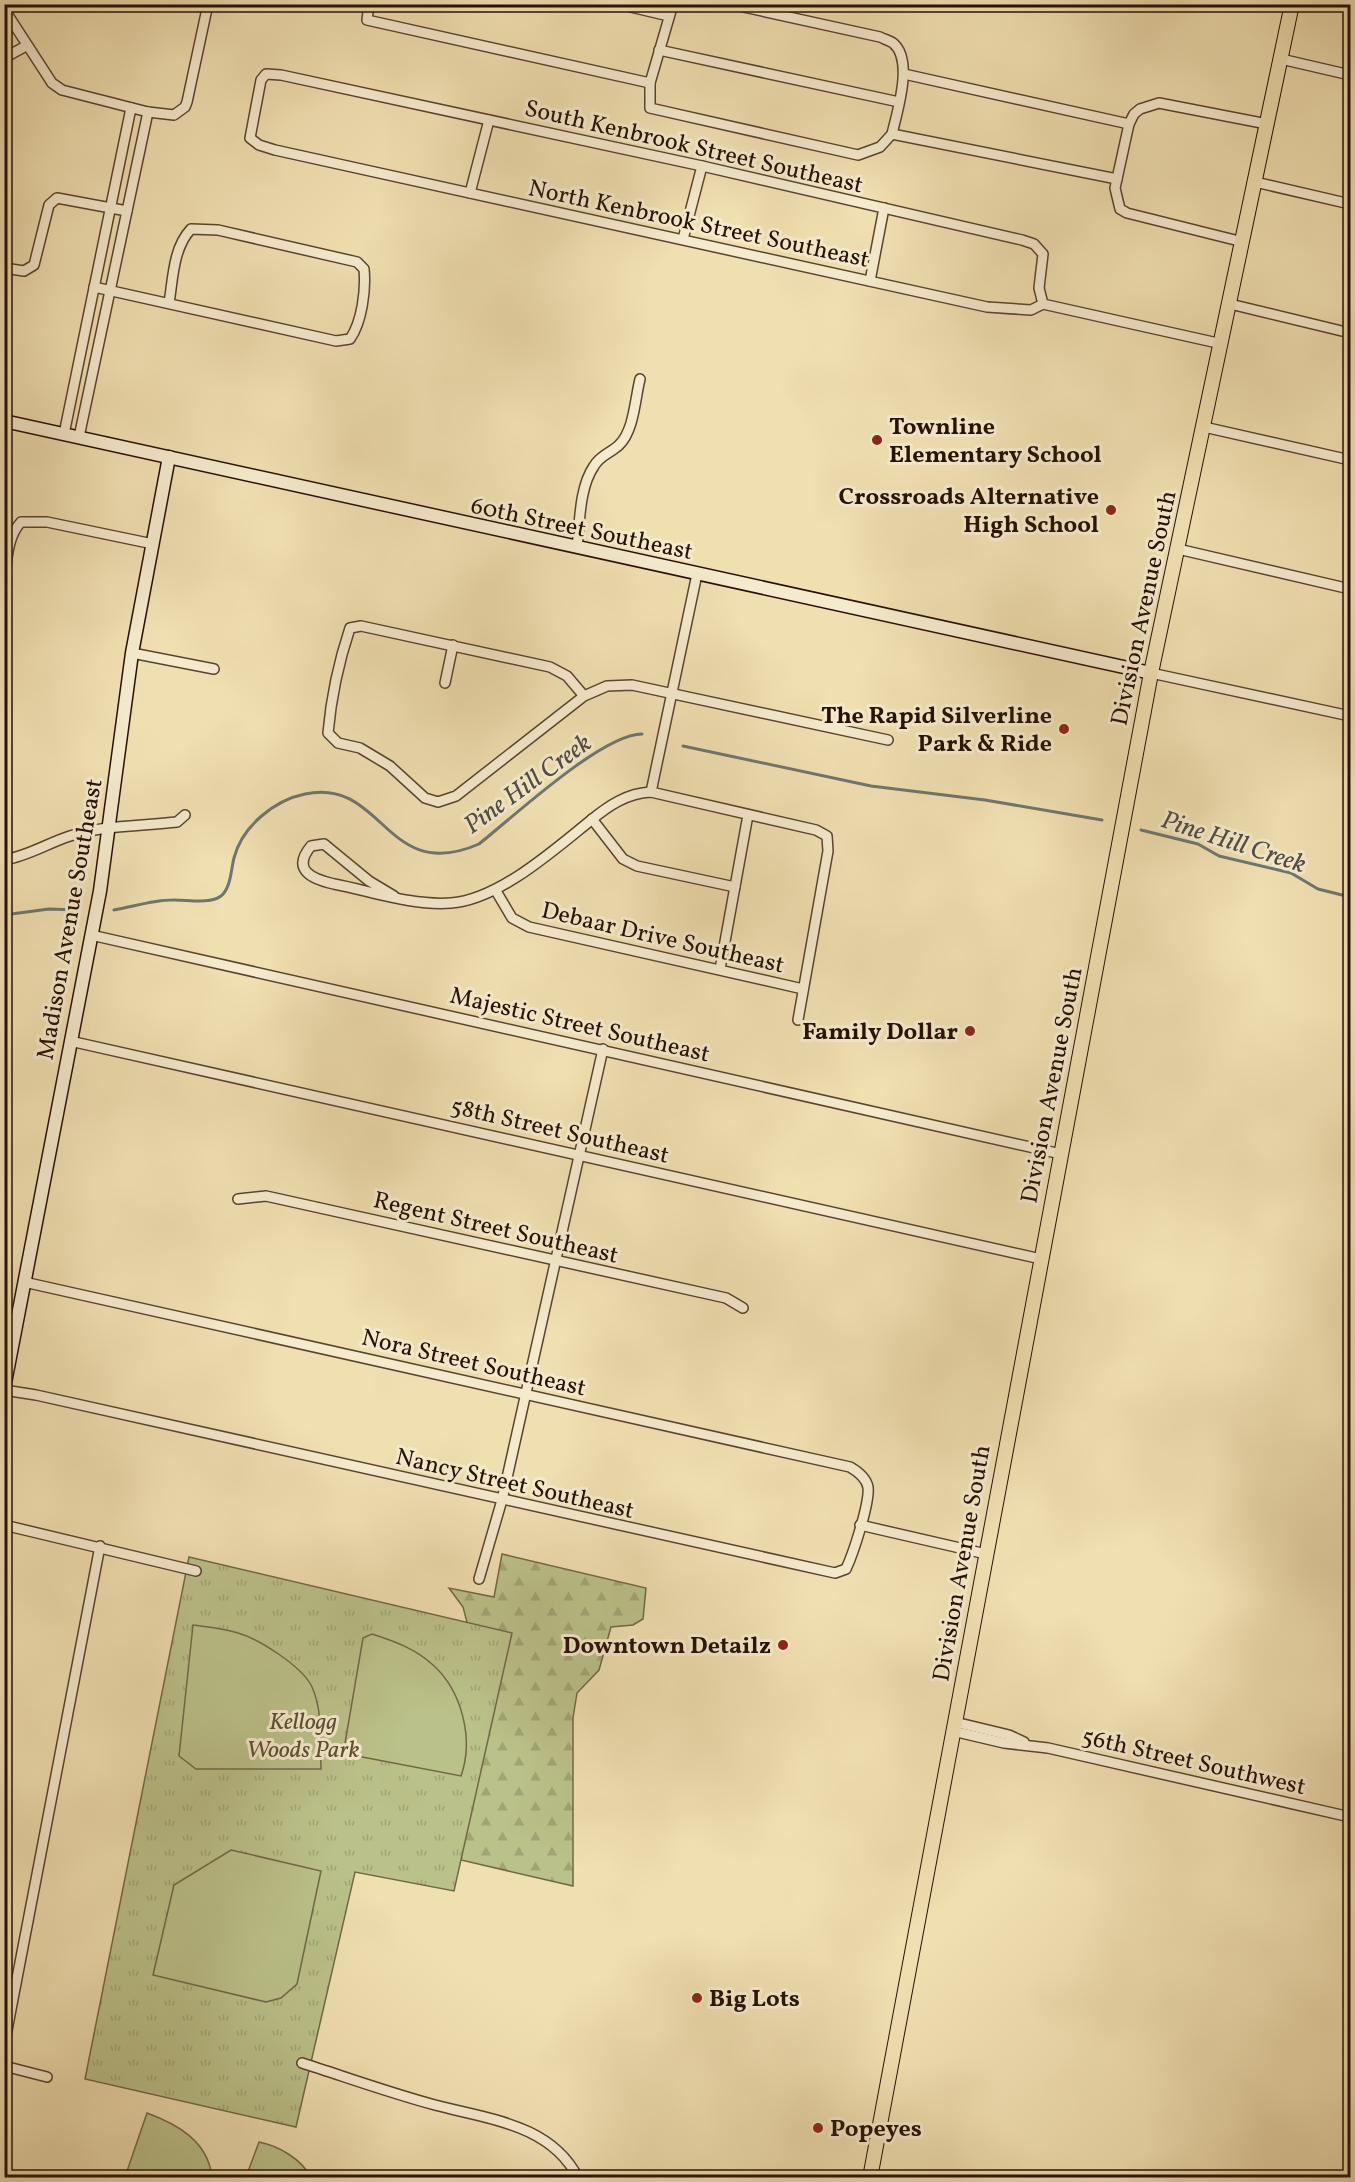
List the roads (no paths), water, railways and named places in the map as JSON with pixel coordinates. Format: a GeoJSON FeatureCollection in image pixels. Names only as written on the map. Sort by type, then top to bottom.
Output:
{"type":"FeatureCollection","features":[{"type":"Feature","properties":{"kind":"main road","name":"Division Avenue South"},"geometry":{"type":"LineString","coordinates":[[870,2178],[1151,673],[1292,4]]}},
{"type":"Feature","properties":{"kind":"main road","name":"60th Street Southeast"},"geometry":{"type":"LineString","coordinates":[[4,421],[1151,673]]}},
{"type":"Feature","properties":{"kind":"main road","name":"Madison Avenue Southeast"},"geometry":{"type":"LineString","coordinates":[[4,1389],[91,935],[132,652],[169,458]]}},
{"type":"Feature","properties":{"kind":"street"},"geometry":{"type":"LineString","coordinates":[[4,9],[52,83],[62,90],[164,115],[180,111],[188,102],[208,4]]}},
{"type":"Feature","properties":{"kind":"street"},"geometry":{"type":"LineString","coordinates":[[369,4],[367,20],[650,83]]}},
{"type":"Feature","properties":{"kind":"street"},"geometry":{"type":"LineString","coordinates":[[618,4],[669,16]]}},
{"type":"Feature","properties":{"kind":"street"},"geometry":{"type":"LineString","coordinates":[[673,4],[650,83],[650,108],[858,155],[880,147],[892,134],[904,74],[901,58],[894,44],[880,37],[730,4]]}},
{"type":"Feature","properties":{"kind":"street"},"geometry":{"type":"LineString","coordinates":[[4,58],[26,46]]}},
{"type":"Feature","properties":{"kind":"street"},"geometry":{"type":"LineString","coordinates":[[659,50],[899,102]]}},
{"type":"Feature","properties":{"kind":"street"},"geometry":{"type":"LineString","coordinates":[[1281,59],[1350,75]]}},
{"type":"Feature","properties":{"kind":"street","name":"North Kenbrook Street Southeast"},"geometry":{"type":"LineString","coordinates":[[281,75],[266,74],[261,80],[250,132],[252,141],[275,150],[1012,310],[1031,310],[1043,304],[1222,344]]}},
{"type":"Feature","properties":{"kind":"street"},"geometry":{"type":"LineString","coordinates":[[904,74],[1129,124]]}},
{"type":"Feature","properties":{"kind":"street","name":"South Kenbrook Street Southeast"},"geometry":{"type":"LineString","coordinates":[[281,75],[702,166],[1034,244],[1043,254],[1039,288],[1043,304]]}},
{"type":"Feature","properties":{"kind":"street"},"geometry":{"type":"LineString","coordinates":[[1243,242],[1127,213],[1120,209],[1115,197],[1117,179],[1129,124],[1134,114],[1140,109],[1159,103],[1267,124]]}},
{"type":"Feature","properties":{"kind":"street"},"geometry":{"type":"LineString","coordinates":[[64,434],[131,108]]}},
{"type":"Feature","properties":{"kind":"street"},"geometry":{"type":"LineString","coordinates":[[79,438],[148,112]]}},
{"type":"Feature","properties":{"kind":"street"},"geometry":{"type":"LineString","coordinates":[[470,193],[489,120]]}},
{"type":"Feature","properties":{"kind":"street"},"geometry":{"type":"LineString","coordinates":[[892,134],[1117,179]]}},
{"type":"Feature","properties":{"kind":"street"},"geometry":{"type":"LineString","coordinates":[[684,239],[702,166]]}},
{"type":"Feature","properties":{"kind":"street"},"geometry":{"type":"LineString","coordinates":[[1255,182],[1350,204]]}},
{"type":"Feature","properties":{"kind":"street"},"geometry":{"type":"LineString","coordinates":[[4,268],[24,271],[34,266],[50,204],[57,198],[127,211]]}},
{"type":"Feature","properties":{"kind":"street"},"geometry":{"type":"LineString","coordinates":[[870,280],[884,208]]}},
{"type":"Feature","properties":{"kind":"street"},"geometry":{"type":"LineString","coordinates":[[94,287],[336,341],[350,339],[358,321],[365,282],[364,269],[357,262],[218,230],[191,229],[183,238],[177,256],[169,303]]}},
{"type":"Feature","properties":{"kind":"street"},"geometry":{"type":"LineString","coordinates":[[1230,304],[1350,333]]}},
{"type":"Feature","properties":{"kind":"street"},"geometry":{"type":"LineString","coordinates":[[577,547],[585,485],[593,466],[604,454],[619,445],[626,434],[640,380]]}},
{"type":"Feature","properties":{"kind":"street"},"geometry":{"type":"LineString","coordinates":[[1204,427],[1350,460]]}},
{"type":"Feature","properties":{"kind":"street"},"geometry":{"type":"LineString","coordinates":[[4,581],[14,530],[21,522],[47,522],[153,544]]}},
{"type":"Feature","properties":{"kind":"street"},"geometry":{"type":"LineString","coordinates":[[1178,549],[1350,590]]}},
{"type":"Feature","properties":{"kind":"street"},"geometry":{"type":"LineString","coordinates":[[651,792],[697,574]]}},
{"type":"Feature","properties":{"kind":"street"},"geometry":{"type":"LineString","coordinates":[[584,696],[567,676],[550,667],[361,626],[350,628],[330,714],[328,733],[338,743],[360,748],[375,756],[390,766],[425,798],[438,802],[456,796],[584,696],[616,684],[671,693],[888,740]]}},
{"type":"Feature","properties":{"kind":"street"},"geometry":{"type":"LineString","coordinates":[[445,683],[453,645]]}},
{"type":"Feature","properties":{"kind":"street"},"geometry":{"type":"LineString","coordinates":[[132,652],[214,669]]}},
{"type":"Feature","properties":{"kind":"street"},"geometry":{"type":"LineString","coordinates":[[1151,673],[1350,716]]}},
{"type":"Feature","properties":{"kind":"street"},"geometry":{"type":"LineString","coordinates":[[394,896],[369,881],[324,844],[311,846],[304,854],[303,865],[306,871],[320,881],[394,896],[451,903],[496,891],[592,819],[600,810],[640,792],[651,792],[816,830],[827,836],[828,851],[798,1020]]}},
{"type":"Feature","properties":{"kind":"street"},"geometry":{"type":"LineString","coordinates":[[4,860],[27,854],[70,836],[108,828],[177,822],[185,815]]}},
{"type":"Feature","properties":{"kind":"street"},"geometry":{"type":"LineString","coordinates":[[720,969],[748,815]]}},
{"type":"Feature","properties":{"kind":"street"},"geometry":{"type":"LineString","coordinates":[[592,819],[623,859],[637,866],[735,887]]}},
{"type":"Feature","properties":{"kind":"street","name":"Debaar Drive Southeast"},"geometry":{"type":"LineString","coordinates":[[496,891],[512,918],[529,927],[803,988]]}},
{"type":"Feature","properties":{"kind":"street","name":"Majestic Street Southeast"},"geometry":{"type":"LineString","coordinates":[[91,935],[1061,1154]]}},
{"type":"Feature","properties":{"kind":"street","name":"58th Street Southeast"},"geometry":{"type":"LineString","coordinates":[[70,1041],[1041,1259]]}},
{"type":"Feature","properties":{"kind":"street"},"geometry":{"type":"LineString","coordinates":[[479,1579],[502,1500],[603,1049]]}},
{"type":"Feature","properties":{"kind":"street","name":"Regent Street Southeast"},"geometry":{"type":"LineString","coordinates":[[238,1199],[266,1196],[726,1298],[743,1308]]}},
{"type":"Feature","properties":{"kind":"street","name":"Nora Street Southeast"},"geometry":{"type":"LineString","coordinates":[[24,1282],[849,1467],[858,1472],[868,1488],[860,1525]]}},
{"type":"Feature","properties":{"kind":"street","name":"Nancy Street Southeast"},"geometry":{"type":"LineString","coordinates":[[4,1389],[835,1573],[846,1569],[860,1525]]}},
{"type":"Feature","properties":{"kind":"street"},"geometry":{"type":"LineString","coordinates":[[4,1525],[100,1546],[196,1571]]}},
{"type":"Feature","properties":{"kind":"street"},"geometry":{"type":"LineString","coordinates":[[860,1525],[986,1554]]}},
{"type":"Feature","properties":{"kind":"street"},"geometry":{"type":"LineString","coordinates":[[4,2046],[100,1546]]}},
{"type":"Feature","properties":{"kind":"street","name":"56th Street Southwest"},"geometry":{"type":"LineString","coordinates":[[954,1727],[1004,1743],[1029,1744],[1350,1816]]}},
{"type":"Feature","properties":{"kind":"street"},"geometry":{"type":"LineString","coordinates":[[302,2063],[435,2104],[517,2126],[558,2149],[578,2178]]}},
{"type":"Feature","properties":{"kind":"street"},"geometry":{"type":"LineString","coordinates":[[4,2066],[47,2078]]}},
{"type":"Feature","properties":{"kind":"waterway","name":"Pine Hill Creek"},"geometry":{"type":"LineString","coordinates":[[114,910],[157,901],[204,901],[221,896],[229,883],[238,846],[252,825],[271,808],[305,794],[331,793],[352,800],[403,842],[423,851],[448,853],[479,844],[582,762],[625,738],[642,734]]}},
{"type":"Feature","properties":{"kind":"waterway","name":"Pine Hill Creek"},"geometry":{"type":"LineString","coordinates":[[683,746],[871,786],[985,800],[1102,820]]}},
{"type":"Feature","properties":{"kind":"waterway","name":"Pine Hill Creek"},"geometry":{"type":"LineString","coordinates":[[1141,830],[1198,844],[1219,856],[1291,873],[1318,889],[1350,897]]}},
{"type":"Feature","properties":{"kind":"waterway"},"geometry":{"type":"LineString","coordinates":[[4,915],[49,909],[78,910]]}},
{"type":"Feature","properties":{"kind":"place","name":"Townline Elementary School"},"geometry":{"type":"Point","coordinates":[877,440]}},
{"type":"Feature","properties":{"kind":"place","name":"Crossroads Alternative High School"},"geometry":{"type":"Point","coordinates":[1111,510]}},
{"type":"Feature","properties":{"kind":"place","name":"The Rapid Silverline Park & Ride"},"geometry":{"type":"Point","coordinates":[1064,729]}},
{"type":"Feature","properties":{"kind":"place","name":"Family Dollar"},"geometry":{"type":"Point","coordinates":[970,1031]}},
{"type":"Feature","properties":{"kind":"place","name":"Downtown Detailz"},"geometry":{"type":"Point","coordinates":[783,1645]}},
{"type":"Feature","properties":{"kind":"place","name":"Big Lots"},"geometry":{"type":"Point","coordinates":[697,1998]}},
{"type":"Feature","properties":{"kind":"place","name":"Popeyes"},"geometry":{"type":"Point","coordinates":[818,2128]}},
{"type":"Feature","properties":{"kind":"park label","name":"Kellogg Woods Park"},"geometry":{"type":"Point","coordinates":[303,1735]}}]}
